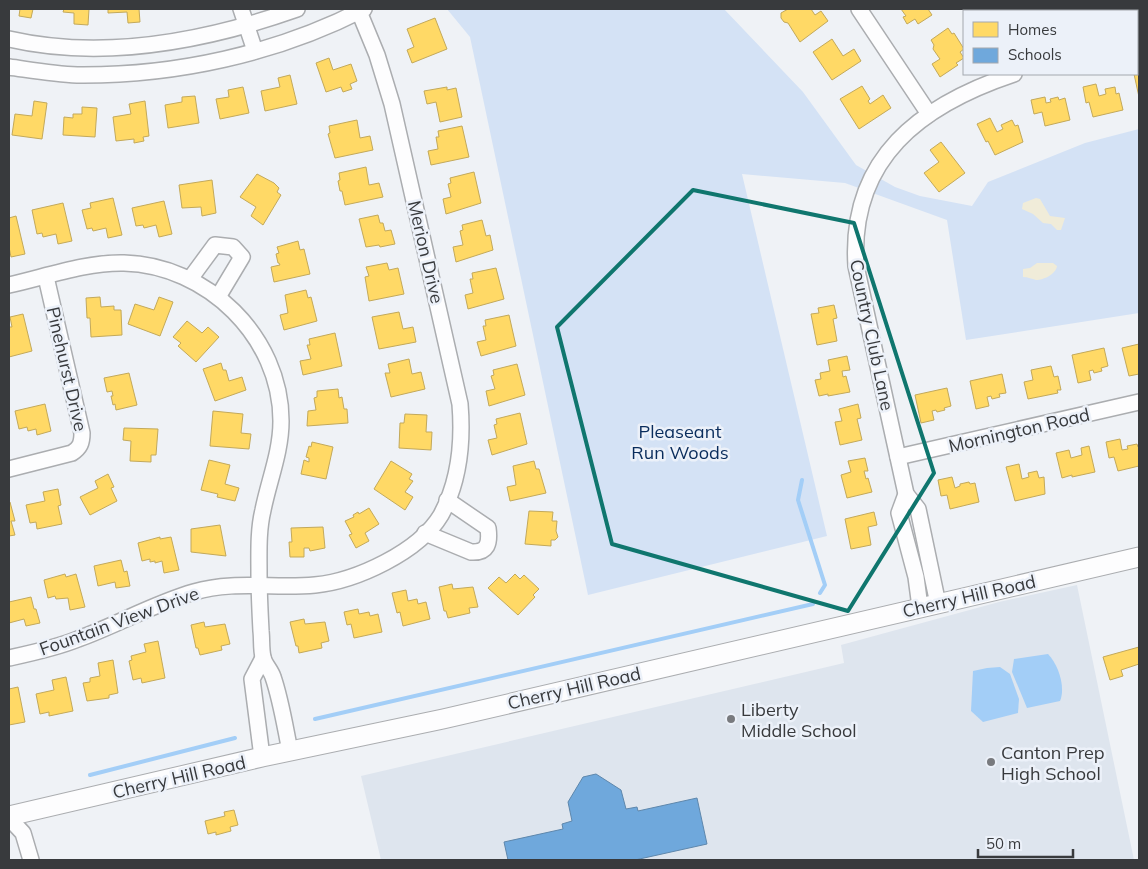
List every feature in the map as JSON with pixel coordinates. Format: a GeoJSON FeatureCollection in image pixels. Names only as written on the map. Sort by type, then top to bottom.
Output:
{"type":"FeatureCollection","features":[{"type":"Feature","properties":{"kind":"main road","name":"Cherry Hill Road"},"geometry":{"type":"LineString","coordinates":[[9,817],[262,757],[443,719],[1139,557]]}},
{"type":"Feature","properties":{"kind":"street"},"geometry":{"type":"LineString","coordinates":[[241,9],[254,51]]}},
{"type":"Feature","properties":{"kind":"street"},"geometry":{"type":"LineString","coordinates":[[9,39],[78,48],[120,48],[162,44],[246,26],[297,9]]}},
{"type":"Feature","properties":{"kind":"street"},"geometry":{"type":"LineString","coordinates":[[859,9],[929,114]]}},
{"type":"Feature","properties":{"kind":"street"},"geometry":{"type":"LineString","coordinates":[[9,67],[75,75],[166,70],[211,62],[254,51],[304,35],[360,10]]}},
{"type":"Feature","properties":{"kind":"street","name":"Merion Drive"},"geometry":{"type":"LineString","coordinates":[[259,585],[316,585],[356,577],[376,568],[397,555],[426,533],[440,516],[447,500],[460,452],[462,428],[460,404],[392,104],[377,55],[360,10]]}},
{"type":"Feature","properties":{"kind":"street"},"geometry":{"type":"LineString","coordinates":[[75,75],[78,48]]}},
{"type":"Feature","properties":{"kind":"street","name":"Country Club Lane"},"geometry":{"type":"LineString","coordinates":[[929,606],[918,509],[906,494],[856,266],[855,235],[862,201],[878,166],[902,134],[929,114],[968,92],[1011,75]]}},
{"type":"Feature","properties":{"kind":"street"},"geometry":{"type":"LineString","coordinates":[[190,279],[215,245],[233,247],[242,257],[218,297]]}},
{"type":"Feature","properties":{"kind":"street"},"geometry":{"type":"LineString","coordinates":[[9,285],[94,265],[123,263],[157,268],[190,279],[218,297],[240,318],[259,343],[273,374],[280,402],[281,421],[279,446],[260,526],[259,585],[263,658],[273,676],[290,751]]}},
{"type":"Feature","properties":{"kind":"street","name":"Pinehurst Drive"},"geometry":{"type":"LineString","coordinates":[[9,469],[72,453],[78,449],[82,440],[82,433],[46,276]]}},
{"type":"Feature","properties":{"kind":"street","name":"Mornington Road"},"geometry":{"type":"LineString","coordinates":[[898,458],[1139,402]]}},
{"type":"Feature","properties":{"kind":"street"},"geometry":{"type":"LineString","coordinates":[[426,533],[471,552],[479,552],[486,548],[490,538],[488,528],[447,500]]}},
{"type":"Feature","properties":{"kind":"street","name":"Fountain View Drive"},"geometry":{"type":"LineString","coordinates":[[9,658],[46,650],[77,640],[194,592],[221,586],[259,585]]}},
{"type":"Feature","properties":{"kind":"street"},"geometry":{"type":"LineString","coordinates":[[262,757],[252,679],[263,658]]}},
{"type":"Feature","properties":{"kind":"street"},"geometry":{"type":"LineString","coordinates":[[9,817],[23,833],[31,860]]}},
{"type":"Feature","properties":{"kind":"highlighted area"},"geometry":{"type":"Polygon","coordinates":[[[693,190],[854,223],[934,473],[848,611],[612,544],[557,327],[693,190]]]}},
{"type":"Feature","properties":{"kind":"shaded area"},"geometry":{"type":"Polygon","coordinates":[[[1077,585],[1134,860],[381,860],[361,776],[844,663],[841,645],[999,602],[1077,585]]]}},
{"type":"Feature","properties":{"kind":"green space","name":"Pleaseant Run Woods"},"geometry":{"type":"Polygon","coordinates":[[[447,9],[724,9],[803,92],[856,165],[895,187],[920,196],[972,206],[988,182],[1085,143],[1139,129],[1139,313],[966,340],[947,220],[845,183],[742,174],[827,536],[588,595],[470,37],[447,9]]]}},
{"type":"Feature","properties":{"kind":"sand"},"geometry":{"type":"Polygon","coordinates":[[[1036,198],[1040,199],[1050,216],[1065,218],[1061,230],[1057,230],[1051,224],[1043,223],[1033,214],[1022,209],[1023,203],[1036,198]]]}},
{"type":"Feature","properties":{"kind":"sand"},"geometry":{"type":"Polygon","coordinates":[[[1037,263],[1053,263],[1057,266],[1052,274],[1043,279],[1036,280],[1023,277],[1023,269],[1030,268],[1037,263]]]}},
{"type":"Feature","properties":{"kind":"water"},"geometry":{"type":"Polygon","coordinates":[[[1048,654],[1052,658],[1060,676],[1062,695],[1060,701],[1027,708],[1012,672],[1014,659],[1048,654]]]}},
{"type":"Feature","properties":{"kind":"water"},"geometry":{"type":"Polygon","coordinates":[[[1000,667],[1010,674],[1019,699],[1018,713],[983,722],[971,711],[973,671],[1000,667]]]}},
{"type":"Feature","properties":{"kind":"building: Homes"},"geometry":{"type":"Polygon","coordinates":[[[20,9],[33,9],[31,18],[19,16],[20,9]]]}},
{"type":"Feature","properties":{"kind":"building: Homes"},"geometry":{"type":"Polygon","coordinates":[[[64,9],[89,9],[88,25],[74,24],[74,13],[63,12],[64,9]]]}},
{"type":"Feature","properties":{"kind":"building: Homes"},"geometry":{"type":"Polygon","coordinates":[[[108,9],[139,9],[140,22],[128,23],[127,12],[108,13],[108,9]]]}},
{"type":"Feature","properties":{"kind":"building: Homes"},"geometry":{"type":"Polygon","coordinates":[[[788,9],[811,9],[815,15],[821,11],[828,21],[800,42],[788,23],[784,22],[781,18],[781,13],[788,9]]]}},
{"type":"Feature","properties":{"kind":"building: Homes"},"geometry":{"type":"Polygon","coordinates":[[[901,9],[928,9],[932,15],[918,24],[915,19],[907,24],[903,17],[906,16],[901,9]]]}},
{"type":"Feature","properties":{"kind":"building: Homes"},"geometry":{"type":"Polygon","coordinates":[[[1046,9],[1082,9],[1082,10],[1046,9]]]}},
{"type":"Feature","properties":{"kind":"building: Homes"},"geometry":{"type":"Polygon","coordinates":[[[435,18],[447,49],[412,63],[407,50],[414,47],[407,29],[435,18]]]}},
{"type":"Feature","properties":{"kind":"building: Homes"},"geometry":{"type":"Polygon","coordinates":[[[948,28],[952,34],[954,33],[963,47],[960,52],[963,59],[956,63],[958,65],[940,77],[932,64],[940,59],[933,49],[934,45],[931,40],[948,28]]]}},
{"type":"Feature","properties":{"kind":"building: Homes"},"geometry":{"type":"Polygon","coordinates":[[[832,39],[843,56],[854,49],[861,61],[832,80],[813,52],[832,39]]]}},
{"type":"Feature","properties":{"kind":"building: Homes"},"geometry":{"type":"Polygon","coordinates":[[[329,58],[333,70],[351,64],[357,81],[350,84],[352,89],[343,92],[341,87],[326,92],[316,63],[329,58]]]}},
{"type":"Feature","properties":{"kind":"building: Homes"},"geometry":{"type":"Polygon","coordinates":[[[1138,73],[1139,97],[1134,75],[1138,75],[1138,73]]]}},
{"type":"Feature","properties":{"kind":"building: Homes"},"geometry":{"type":"Polygon","coordinates":[[[290,75],[297,104],[265,111],[261,91],[280,87],[278,78],[290,75]]]}},
{"type":"Feature","properties":{"kind":"building: Homes"},"geometry":{"type":"Polygon","coordinates":[[[1096,84],[1099,96],[1106,94],[1105,89],[1115,87],[1116,94],[1119,93],[1123,110],[1093,117],[1089,102],[1086,103],[1083,87],[1096,84]]]}},
{"type":"Feature","properties":{"kind":"building: Homes"},"geometry":{"type":"Polygon","coordinates":[[[862,86],[870,99],[868,101],[870,104],[883,95],[891,108],[859,129],[840,99],[862,86]]]}},
{"type":"Feature","properties":{"kind":"building: Homes"},"geometry":{"type":"Polygon","coordinates":[[[243,87],[249,113],[220,119],[216,99],[229,97],[228,90],[243,87]]]}},
{"type":"Feature","properties":{"kind":"building: Homes"},"geometry":{"type":"Polygon","coordinates":[[[447,87],[447,90],[456,88],[462,117],[440,122],[436,102],[427,104],[424,91],[447,87]]]}},
{"type":"Feature","properties":{"kind":"building: Homes"},"geometry":{"type":"Polygon","coordinates":[[[195,96],[199,123],[168,128],[165,105],[182,102],[182,97],[195,96]]]}},
{"type":"Feature","properties":{"kind":"building: Homes"},"geometry":{"type":"Polygon","coordinates":[[[1045,97],[1046,103],[1051,102],[1050,99],[1058,97],[1059,100],[1065,98],[1070,120],[1045,126],[1042,112],[1034,114],[1031,100],[1045,97]]]}},
{"type":"Feature","properties":{"kind":"building: Homes"},"geometry":{"type":"Polygon","coordinates":[[[34,101],[47,103],[42,139],[12,135],[15,114],[32,116],[34,101]]]}},
{"type":"Feature","properties":{"kind":"building: Homes"},"geometry":{"type":"Polygon","coordinates":[[[145,101],[149,136],[143,137],[144,141],[134,143],[134,139],[116,141],[113,117],[131,114],[129,104],[145,101]]]}},
{"type":"Feature","properties":{"kind":"building: Homes"},"geometry":{"type":"Polygon","coordinates":[[[82,107],[97,108],[95,137],[63,135],[64,117],[73,118],[73,114],[82,114],[82,107]]]}},
{"type":"Feature","properties":{"kind":"building: Homes"},"geometry":{"type":"Polygon","coordinates":[[[990,118],[997,132],[1003,129],[1001,125],[1012,120],[1015,126],[1018,125],[1023,142],[995,155],[977,124],[990,118]]]}},
{"type":"Feature","properties":{"kind":"building: Homes"},"geometry":{"type":"Polygon","coordinates":[[[357,120],[360,138],[370,136],[373,150],[335,158],[328,134],[330,133],[329,126],[357,120]]]}},
{"type":"Feature","properties":{"kind":"building: Homes"},"geometry":{"type":"Polygon","coordinates":[[[462,126],[469,157],[431,165],[428,151],[438,149],[436,137],[439,137],[438,131],[462,126]]]}},
{"type":"Feature","properties":{"kind":"building: Homes"},"geometry":{"type":"Polygon","coordinates":[[[941,142],[965,173],[939,192],[924,173],[939,162],[930,150],[941,142]]]}},
{"type":"Feature","properties":{"kind":"building: Homes"},"geometry":{"type":"Polygon","coordinates":[[[366,167],[369,185],[379,183],[383,197],[345,205],[338,181],[340,180],[339,173],[366,167]]]}},
{"type":"Feature","properties":{"kind":"building: Homes"},"geometry":{"type":"Polygon","coordinates":[[[474,172],[481,203],[446,214],[443,199],[451,197],[448,184],[451,183],[450,178],[474,172]]]}},
{"type":"Feature","properties":{"kind":"building: Homes"},"geometry":{"type":"Polygon","coordinates":[[[257,174],[274,183],[279,188],[277,192],[281,195],[263,225],[251,216],[256,207],[240,197],[257,174]]]}},
{"type":"Feature","properties":{"kind":"building: Homes"},"geometry":{"type":"Polygon","coordinates":[[[212,180],[216,213],[202,216],[201,207],[182,208],[179,185],[212,180]]]}},
{"type":"Feature","properties":{"kind":"building: Homes"},"geometry":{"type":"Polygon","coordinates":[[[113,198],[122,235],[108,238],[106,228],[93,231],[92,228],[87,229],[82,210],[91,208],[90,203],[113,198]]]}},
{"type":"Feature","properties":{"kind":"building: Homes"},"geometry":{"type":"Polygon","coordinates":[[[164,201],[172,234],[159,237],[156,225],[144,228],[143,225],[136,226],[132,208],[164,201]]]}},
{"type":"Feature","properties":{"kind":"building: Homes"},"geometry":{"type":"Polygon","coordinates":[[[63,203],[72,241],[58,244],[56,234],[43,237],[42,233],[37,234],[32,210],[63,203]]]}},
{"type":"Feature","properties":{"kind":"building: Homes"},"geometry":{"type":"Polygon","coordinates":[[[378,215],[385,231],[391,230],[395,244],[366,247],[359,219],[378,215]]]}},
{"type":"Feature","properties":{"kind":"building: Homes"},"geometry":{"type":"Polygon","coordinates":[[[16,216],[25,254],[11,257],[9,218],[16,216]]]}},
{"type":"Feature","properties":{"kind":"building: Homes"},"geometry":{"type":"Polygon","coordinates":[[[482,220],[486,236],[490,235],[493,250],[456,262],[453,247],[463,245],[460,231],[463,230],[462,225],[482,220]]]}},
{"type":"Feature","properties":{"kind":"building: Homes"},"geometry":{"type":"Polygon","coordinates":[[[298,241],[300,250],[304,249],[310,274],[274,282],[271,267],[280,265],[276,254],[279,253],[277,247],[298,241]]]}},
{"type":"Feature","properties":{"kind":"building: Homes"},"geometry":{"type":"Polygon","coordinates":[[[387,263],[389,270],[398,268],[404,294],[369,301],[365,277],[369,276],[366,267],[387,263]]]}},
{"type":"Feature","properties":{"kind":"building: Homes"},"geometry":{"type":"Polygon","coordinates":[[[496,268],[504,299],[468,309],[465,295],[473,293],[470,279],[473,279],[472,273],[496,268]]]}},
{"type":"Feature","properties":{"kind":"building: Homes"},"geometry":{"type":"Polygon","coordinates":[[[306,290],[308,298],[311,297],[317,321],[284,330],[280,315],[288,313],[285,295],[306,290]]]}},
{"type":"Feature","properties":{"kind":"building: Homes"},"geometry":{"type":"Polygon","coordinates":[[[100,297],[101,307],[114,306],[114,310],[121,310],[122,335],[91,337],[90,318],[87,318],[86,298],[100,297]]]}},
{"type":"Feature","properties":{"kind":"building: Homes"},"geometry":{"type":"Polygon","coordinates":[[[159,297],[173,302],[160,336],[128,324],[135,304],[154,310],[159,297]]]}},
{"type":"Feature","properties":{"kind":"building: Homes"},"geometry":{"type":"Polygon","coordinates":[[[834,305],[837,318],[833,319],[837,341],[817,345],[811,314],[819,313],[818,308],[834,305]]]}},
{"type":"Feature","properties":{"kind":"building: Homes"},"geometry":{"type":"Polygon","coordinates":[[[399,312],[403,329],[413,327],[416,342],[379,349],[372,317],[399,312]]]}},
{"type":"Feature","properties":{"kind":"building: Homes"},"geometry":{"type":"Polygon","coordinates":[[[23,314],[32,351],[9,357],[9,327],[12,327],[10,317],[23,314]]]}},
{"type":"Feature","properties":{"kind":"building: Homes"},"geometry":{"type":"Polygon","coordinates":[[[509,315],[516,346],[481,356],[477,342],[486,340],[483,326],[486,326],[485,320],[509,315]]]}},
{"type":"Feature","properties":{"kind":"building: Homes"},"geometry":{"type":"Polygon","coordinates":[[[187,321],[202,333],[208,327],[219,337],[196,362],[178,346],[181,343],[173,337],[187,321]]]}},
{"type":"Feature","properties":{"kind":"building: Homes"},"geometry":{"type":"Polygon","coordinates":[[[335,333],[342,366],[303,375],[300,361],[311,359],[307,345],[310,345],[309,339],[335,333]]]}},
{"type":"Feature","properties":{"kind":"building: Homes"},"geometry":{"type":"Polygon","coordinates":[[[1139,344],[1139,374],[1129,376],[1122,348],[1139,344]]]}},
{"type":"Feature","properties":{"kind":"building: Homes"},"geometry":{"type":"Polygon","coordinates":[[[1104,348],[1108,366],[1101,368],[1102,371],[1094,373],[1093,370],[1089,371],[1091,380],[1078,383],[1072,355],[1104,348]]]}},
{"type":"Feature","properties":{"kind":"building: Homes"},"geometry":{"type":"Polygon","coordinates":[[[847,356],[850,370],[842,371],[843,377],[846,376],[850,392],[819,396],[815,380],[821,379],[820,373],[830,371],[828,360],[847,356]]]}},
{"type":"Feature","properties":{"kind":"building: Homes"},"geometry":{"type":"Polygon","coordinates":[[[409,359],[412,374],[421,372],[425,389],[391,397],[385,373],[390,373],[388,364],[409,359]]]}},
{"type":"Feature","properties":{"kind":"building: Homes"},"geometry":{"type":"Polygon","coordinates":[[[221,363],[223,370],[226,370],[229,381],[242,377],[246,390],[215,401],[203,369],[221,363]]]}},
{"type":"Feature","properties":{"kind":"building: Homes"},"geometry":{"type":"Polygon","coordinates":[[[517,364],[525,395],[489,406],[486,391],[495,389],[491,376],[494,375],[493,370],[517,364]]]}},
{"type":"Feature","properties":{"kind":"building: Homes"},"geometry":{"type":"Polygon","coordinates":[[[1051,366],[1054,377],[1058,376],[1061,390],[1057,390],[1058,393],[1028,399],[1024,382],[1033,380],[1031,370],[1051,366]]]}},
{"type":"Feature","properties":{"kind":"building: Homes"},"geometry":{"type":"Polygon","coordinates":[[[129,373],[137,405],[116,410],[111,396],[113,396],[112,391],[107,392],[104,378],[129,373]]]}},
{"type":"Feature","properties":{"kind":"building: Homes"},"geometry":{"type":"Polygon","coordinates":[[[1002,374],[1006,393],[999,394],[1000,397],[992,399],[991,396],[987,397],[989,406],[976,409],[970,381],[1002,374]]]}},
{"type":"Feature","properties":{"kind":"building: Homes"},"geometry":{"type":"Polygon","coordinates":[[[947,388],[951,406],[944,408],[945,410],[932,411],[934,420],[921,423],[915,395],[947,388]]]}},
{"type":"Feature","properties":{"kind":"building: Homes"},"geometry":{"type":"Polygon","coordinates":[[[338,389],[339,398],[342,397],[344,409],[347,409],[348,423],[307,426],[308,411],[316,410],[314,398],[317,397],[317,391],[338,389]]]}},
{"type":"Feature","properties":{"kind":"building: Homes"},"geometry":{"type":"Polygon","coordinates":[[[45,404],[51,431],[37,435],[36,429],[28,431],[27,427],[19,429],[15,411],[45,404]]]}},
{"type":"Feature","properties":{"kind":"building: Homes"},"geometry":{"type":"Polygon","coordinates":[[[858,404],[861,418],[857,419],[862,440],[840,445],[835,422],[842,421],[839,409],[858,404]]]}},
{"type":"Feature","properties":{"kind":"building: Homes"},"geometry":{"type":"Polygon","coordinates":[[[213,411],[243,414],[241,433],[251,434],[249,449],[210,446],[213,411]]]}},
{"type":"Feature","properties":{"kind":"building: Homes"},"geometry":{"type":"Polygon","coordinates":[[[520,413],[527,444],[492,455],[488,440],[497,438],[494,425],[497,424],[496,419],[520,413]]]}},
{"type":"Feature","properties":{"kind":"building: Homes"},"geometry":{"type":"Polygon","coordinates":[[[405,414],[427,415],[426,432],[432,432],[431,450],[399,448],[400,423],[404,423],[405,414]]]}},
{"type":"Feature","properties":{"kind":"building: Homes"},"geometry":{"type":"Polygon","coordinates":[[[124,428],[158,429],[156,455],[151,455],[151,462],[130,461],[131,441],[123,440],[124,428]]]}},
{"type":"Feature","properties":{"kind":"building: Homes"},"geometry":{"type":"Polygon","coordinates":[[[1120,439],[1122,450],[1128,449],[1127,446],[1137,444],[1139,446],[1139,466],[1118,471],[1114,457],[1109,458],[1106,442],[1120,439]]]}},
{"type":"Feature","properties":{"kind":"building: Homes"},"geometry":{"type":"Polygon","coordinates":[[[312,442],[333,447],[326,479],[301,474],[304,460],[309,462],[309,458],[306,457],[312,442]]]}},
{"type":"Feature","properties":{"kind":"building: Homes"},"geometry":{"type":"Polygon","coordinates":[[[1089,446],[1095,472],[1062,478],[1056,453],[1069,450],[1071,458],[1082,455],[1081,448],[1089,446]]]}},
{"type":"Feature","properties":{"kind":"building: Homes"},"geometry":{"type":"Polygon","coordinates":[[[865,458],[868,471],[864,471],[872,492],[847,498],[841,475],[851,472],[848,461],[865,458]]]}},
{"type":"Feature","properties":{"kind":"building: Homes"},"geometry":{"type":"Polygon","coordinates":[[[209,460],[230,465],[225,484],[239,488],[235,501],[217,497],[218,494],[201,490],[209,460]]]}},
{"type":"Feature","properties":{"kind":"building: Homes"},"geometry":{"type":"Polygon","coordinates":[[[391,461],[412,474],[409,479],[413,481],[405,492],[413,497],[405,510],[374,489],[391,461]]]}},
{"type":"Feature","properties":{"kind":"building: Homes"},"geometry":{"type":"Polygon","coordinates":[[[534,461],[536,469],[539,469],[546,493],[510,501],[507,487],[516,485],[513,466],[534,461]]]}},
{"type":"Feature","properties":{"kind":"building: Homes"},"geometry":{"type":"Polygon","coordinates":[[[1019,464],[1022,479],[1029,477],[1028,473],[1037,471],[1039,478],[1044,477],[1045,494],[1015,501],[1006,467],[1019,464]]]}},
{"type":"Feature","properties":{"kind":"building: Homes"},"geometry":{"type":"Polygon","coordinates":[[[108,474],[114,487],[111,488],[117,501],[90,515],[80,497],[98,488],[95,481],[108,474]]]}},
{"type":"Feature","properties":{"kind":"building: Homes"},"geometry":{"type":"Polygon","coordinates":[[[952,477],[955,488],[960,486],[960,484],[975,483],[979,502],[950,509],[947,495],[941,496],[938,480],[952,477]]]}},
{"type":"Feature","properties":{"kind":"building: Homes"},"geometry":{"type":"Polygon","coordinates":[[[58,489],[61,505],[58,506],[62,524],[37,529],[36,522],[30,523],[26,505],[45,501],[43,492],[58,489]]]}},
{"type":"Feature","properties":{"kind":"building: Homes"},"geometry":{"type":"Polygon","coordinates":[[[9,502],[15,521],[11,521],[15,535],[9,536],[9,502]]]}},
{"type":"Feature","properties":{"kind":"building: Homes"},"geometry":{"type":"Polygon","coordinates":[[[369,508],[379,524],[365,533],[369,541],[356,548],[349,535],[352,534],[345,521],[354,517],[353,515],[358,512],[359,514],[369,508]]]}},
{"type":"Feature","properties":{"kind":"building: Homes"},"geometry":{"type":"Polygon","coordinates":[[[529,511],[553,512],[552,521],[557,521],[556,531],[558,537],[555,540],[551,540],[551,546],[525,544],[529,511]]]}},
{"type":"Feature","properties":{"kind":"building: Homes"},"geometry":{"type":"Polygon","coordinates":[[[874,512],[877,525],[868,527],[871,545],[851,549],[845,519],[874,512]]]}},
{"type":"Feature","properties":{"kind":"building: Homes"},"geometry":{"type":"Polygon","coordinates":[[[220,525],[226,556],[191,552],[191,529],[220,525]]]}},
{"type":"Feature","properties":{"kind":"building: Homes"},"geometry":{"type":"Polygon","coordinates":[[[323,527],[325,548],[310,551],[309,548],[304,548],[304,557],[290,557],[289,542],[292,542],[291,528],[323,527]]]}},
{"type":"Feature","properties":{"kind":"building: Homes"},"geometry":{"type":"Polygon","coordinates":[[[160,537],[160,539],[171,537],[179,570],[164,573],[162,561],[155,563],[155,561],[150,562],[150,559],[142,561],[138,543],[160,537]]]}},
{"type":"Feature","properties":{"kind":"building: Homes"},"geometry":{"type":"Polygon","coordinates":[[[121,560],[124,572],[127,571],[130,586],[116,588],[115,582],[98,586],[94,566],[121,560]]]}},
{"type":"Feature","properties":{"kind":"building: Homes"},"geometry":{"type":"Polygon","coordinates":[[[65,574],[66,577],[76,574],[85,607],[70,610],[68,598],[56,599],[55,596],[48,598],[44,580],[65,574]]]}},
{"type":"Feature","properties":{"kind":"building: Homes"},"geometry":{"type":"Polygon","coordinates":[[[515,574],[520,579],[524,575],[539,589],[533,595],[535,597],[518,615],[488,588],[499,577],[506,583],[515,574]]]}},
{"type":"Feature","properties":{"kind":"building: Homes"},"geometry":{"type":"Polygon","coordinates":[[[452,584],[453,589],[473,587],[478,607],[469,608],[470,613],[448,618],[446,611],[444,611],[439,587],[452,584]]]}},
{"type":"Feature","properties":{"kind":"building: Homes"},"geometry":{"type":"Polygon","coordinates":[[[406,590],[408,601],[417,599],[418,604],[426,602],[430,619],[403,626],[400,612],[397,613],[392,593],[406,590]]]}},
{"type":"Feature","properties":{"kind":"building: Homes"},"geometry":{"type":"Polygon","coordinates":[[[31,597],[40,623],[26,626],[24,619],[9,623],[9,602],[31,597]]]}},
{"type":"Feature","properties":{"kind":"building: Homes"},"geometry":{"type":"Polygon","coordinates":[[[358,609],[359,614],[369,612],[370,616],[378,614],[382,632],[354,638],[351,624],[347,625],[344,612],[358,609]]]}},
{"type":"Feature","properties":{"kind":"building: Homes"},"geometry":{"type":"Polygon","coordinates":[[[304,619],[305,624],[325,622],[329,641],[321,643],[322,648],[299,653],[290,622],[304,619]]]}},
{"type":"Feature","properties":{"kind":"building: Homes"},"geometry":{"type":"Polygon","coordinates":[[[204,622],[205,627],[225,624],[230,644],[221,646],[222,650],[200,655],[198,648],[196,648],[191,625],[204,622]]]}},
{"type":"Feature","properties":{"kind":"building: Homes"},"geometry":{"type":"Polygon","coordinates":[[[158,641],[165,678],[142,683],[141,678],[133,680],[129,661],[132,660],[131,656],[146,652],[144,644],[158,641]]]}},
{"type":"Feature","properties":{"kind":"building: Homes"},"geometry":{"type":"Polygon","coordinates":[[[1139,647],[1139,664],[1121,670],[1123,676],[1110,680],[1103,657],[1139,647]]]}},
{"type":"Feature","properties":{"kind":"building: Homes"},"geometry":{"type":"Polygon","coordinates":[[[113,660],[118,693],[109,695],[109,698],[87,701],[83,683],[90,682],[90,678],[100,676],[98,663],[113,660]]]}},
{"type":"Feature","properties":{"kind":"building: Homes"},"geometry":{"type":"Polygon","coordinates":[[[66,677],[73,711],[49,716],[49,712],[40,714],[36,694],[54,690],[52,680],[66,677]]]}},
{"type":"Feature","properties":{"kind":"building: Homes"},"geometry":{"type":"Polygon","coordinates":[[[18,687],[25,722],[9,725],[9,689],[18,687]]]}},
{"type":"Feature","properties":{"kind":"building: Homes"},"geometry":{"type":"Polygon","coordinates":[[[234,810],[238,825],[230,827],[231,831],[216,835],[216,832],[208,834],[205,821],[225,816],[224,812],[234,810]]]}},
{"type":"Feature","properties":{"kind":"building: Schools"},"geometry":{"type":"Polygon","coordinates":[[[596,774],[621,790],[626,809],[637,807],[638,811],[697,798],[707,844],[635,860],[508,860],[504,842],[563,829],[562,824],[572,821],[568,802],[583,777],[596,774]]]}},
{"type":"Feature","properties":{"kind":"waterway"},"geometry":{"type":"LineString","coordinates":[[802,480],[798,500],[825,585],[820,593]]}},
{"type":"Feature","properties":{"kind":"waterway"},"geometry":{"type":"LineString","coordinates":[[315,719],[813,604]]}},
{"type":"Feature","properties":{"kind":"waterway"},"geometry":{"type":"LineString","coordinates":[[90,775],[235,738]]}},
{"type":"Feature","properties":{"kind":"place","name":"Liberty Middle School"},"geometry":{"type":"Point","coordinates":[731,719]}},
{"type":"Feature","properties":{"kind":"place","name":"Canton Prep High School"},"geometry":{"type":"Point","coordinates":[991,762]}}]}
